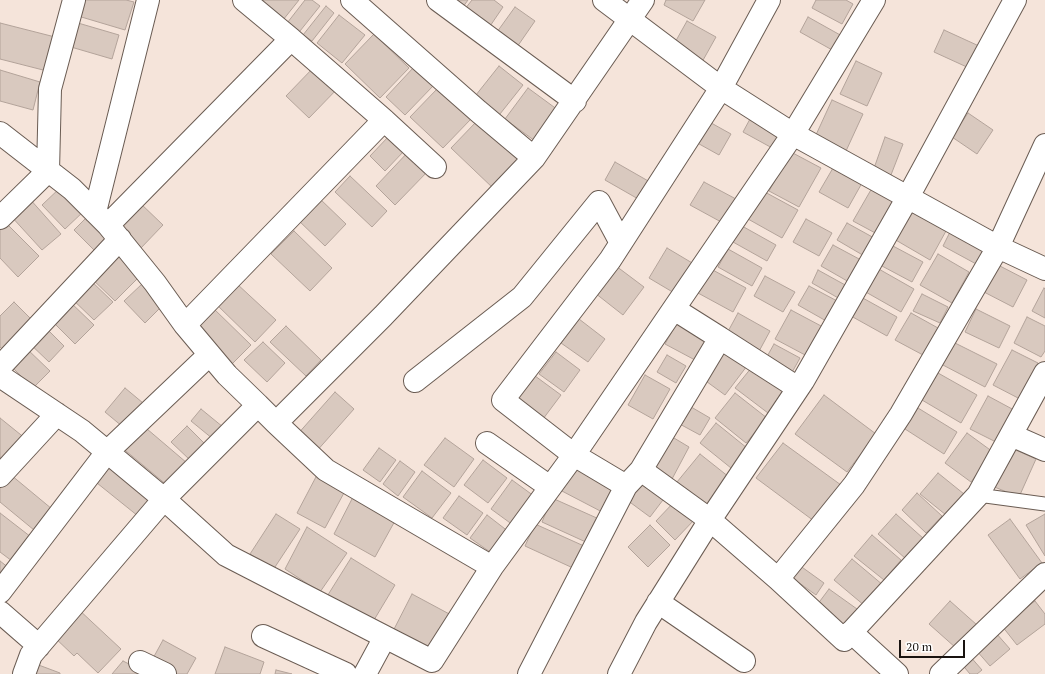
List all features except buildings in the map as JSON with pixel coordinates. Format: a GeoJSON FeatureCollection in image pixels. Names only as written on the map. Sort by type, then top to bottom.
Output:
{"type":"FeatureCollection","features":[{"type":"Feature","properties":{"kind":"street"},"geometry":{"type":"LineString","coordinates":[[0,218],[48,171],[50,89],[74,0]]}},
{"type":"Feature","properties":{"kind":"street"},"geometry":{"type":"LineString","coordinates":[[107,225],[148,0]]}},
{"type":"Feature","properties":{"kind":"street"},"geometry":{"type":"LineString","coordinates":[[244,0],[384,120],[435,167]]}},
{"type":"Feature","properties":{"kind":"street"},"geometry":{"type":"LineString","coordinates":[[352,0],[478,111],[534,158]]}},
{"type":"Feature","properties":{"kind":"street"},"geometry":{"type":"LineString","coordinates":[[438,0],[575,101]]}},
{"type":"Feature","properties":{"kind":"street"},"geometry":{"type":"LineString","coordinates":[[604,0],[630,18],[721,88],[793,134],[998,247],[1045,269]]}},
{"type":"Feature","properties":{"kind":"street"},"geometry":{"type":"LineString","coordinates":[[276,423],[383,316],[534,158],[575,101],[643,0]]}},
{"type":"Feature","properties":{"kind":"street"},"geometry":{"type":"LineString","coordinates":[[626,486],[574,455],[502,400],[610,260],[721,88],[769,0]]}},
{"type":"Feature","properties":{"kind":"street"},"geometry":{"type":"LineString","coordinates":[[291,40],[107,225],[2,364],[57,414],[82,431],[164,499],[226,555],[432,661],[492,567],[574,455],[793,134],[874,0]]}},
{"type":"Feature","properties":{"kind":"street"},"geometry":{"type":"LineString","coordinates":[[619,674],[658,602],[710,520],[798,388],[908,197],[1015,0]]}},
{"type":"Feature","properties":{"kind":"street"},"geometry":{"type":"LineString","coordinates":[[185,325],[384,120]]}},
{"type":"Feature","properties":{"kind":"street"},"geometry":{"type":"LineString","coordinates":[[0,133],[72,189],[107,225],[155,283],[185,325],[227,375],[326,470],[492,567]]}},
{"type":"Feature","properties":{"kind":"street"},"geometry":{"type":"LineString","coordinates":[[778,579],[854,485],[897,421],[998,247],[1045,146]]}},
{"type":"Feature","properties":{"kind":"street"},"geometry":{"type":"LineString","coordinates":[[415,381],[522,297],[599,202],[621,242]]}},
{"type":"Feature","properties":{"kind":"street"},"geometry":{"type":"LineString","coordinates":[[674,309],[798,388]]}},
{"type":"Feature","properties":{"kind":"street"},"geometry":{"type":"LineString","coordinates":[[529,674],[626,486],[641,470],[720,338]]}},
{"type":"Feature","properties":{"kind":"street"},"geometry":{"type":"LineString","coordinates":[[0,592],[108,452],[209,354]]}},
{"type":"Feature","properties":{"kind":"street"},"geometry":{"type":"LineString","coordinates":[[641,470],[710,520],[778,579],[844,640],[978,495],[1045,373]]}},
{"type":"Feature","properties":{"kind":"street"},"geometry":{"type":"LineString","coordinates":[[24,674],[31,655],[164,499],[258,405]]}},
{"type":"Feature","properties":{"kind":"street"},"geometry":{"type":"LineString","coordinates":[[0,476],[57,414]]}},
{"type":"Feature","properties":{"kind":"street"},"geometry":{"type":"LineString","coordinates":[[1011,436],[1045,450]]}},
{"type":"Feature","properties":{"kind":"street"},"geometry":{"type":"LineString","coordinates":[[487,443],[550,487]]}},
{"type":"Feature","properties":{"kind":"street"},"geometry":{"type":"LineString","coordinates":[[941,674],[1045,574]]}},
{"type":"Feature","properties":{"kind":"street"},"geometry":{"type":"LineString","coordinates":[[658,602],[744,661]]}},
{"type":"Feature","properties":{"kind":"street"},"geometry":{"type":"LineString","coordinates":[[0,612],[39,646]]}},
{"type":"Feature","properties":{"kind":"street"},"geometry":{"type":"LineString","coordinates":[[851,632],[891,672]]}},
{"type":"Feature","properties":{"kind":"street"},"geometry":{"type":"LineString","coordinates":[[263,636],[346,674]]}},
{"type":"Feature","properties":{"kind":"street"},"geometry":{"type":"LineString","coordinates":[[365,674],[385,637]]}},
{"type":"Feature","properties":{"kind":"street"},"geometry":{"type":"LineString","coordinates":[[140,662],[165,674]]}},
{"type":"Feature","properties":{"kind":"lane"},"geometry":{"type":"LineString","coordinates":[[978,495],[1045,504]]}}]}
